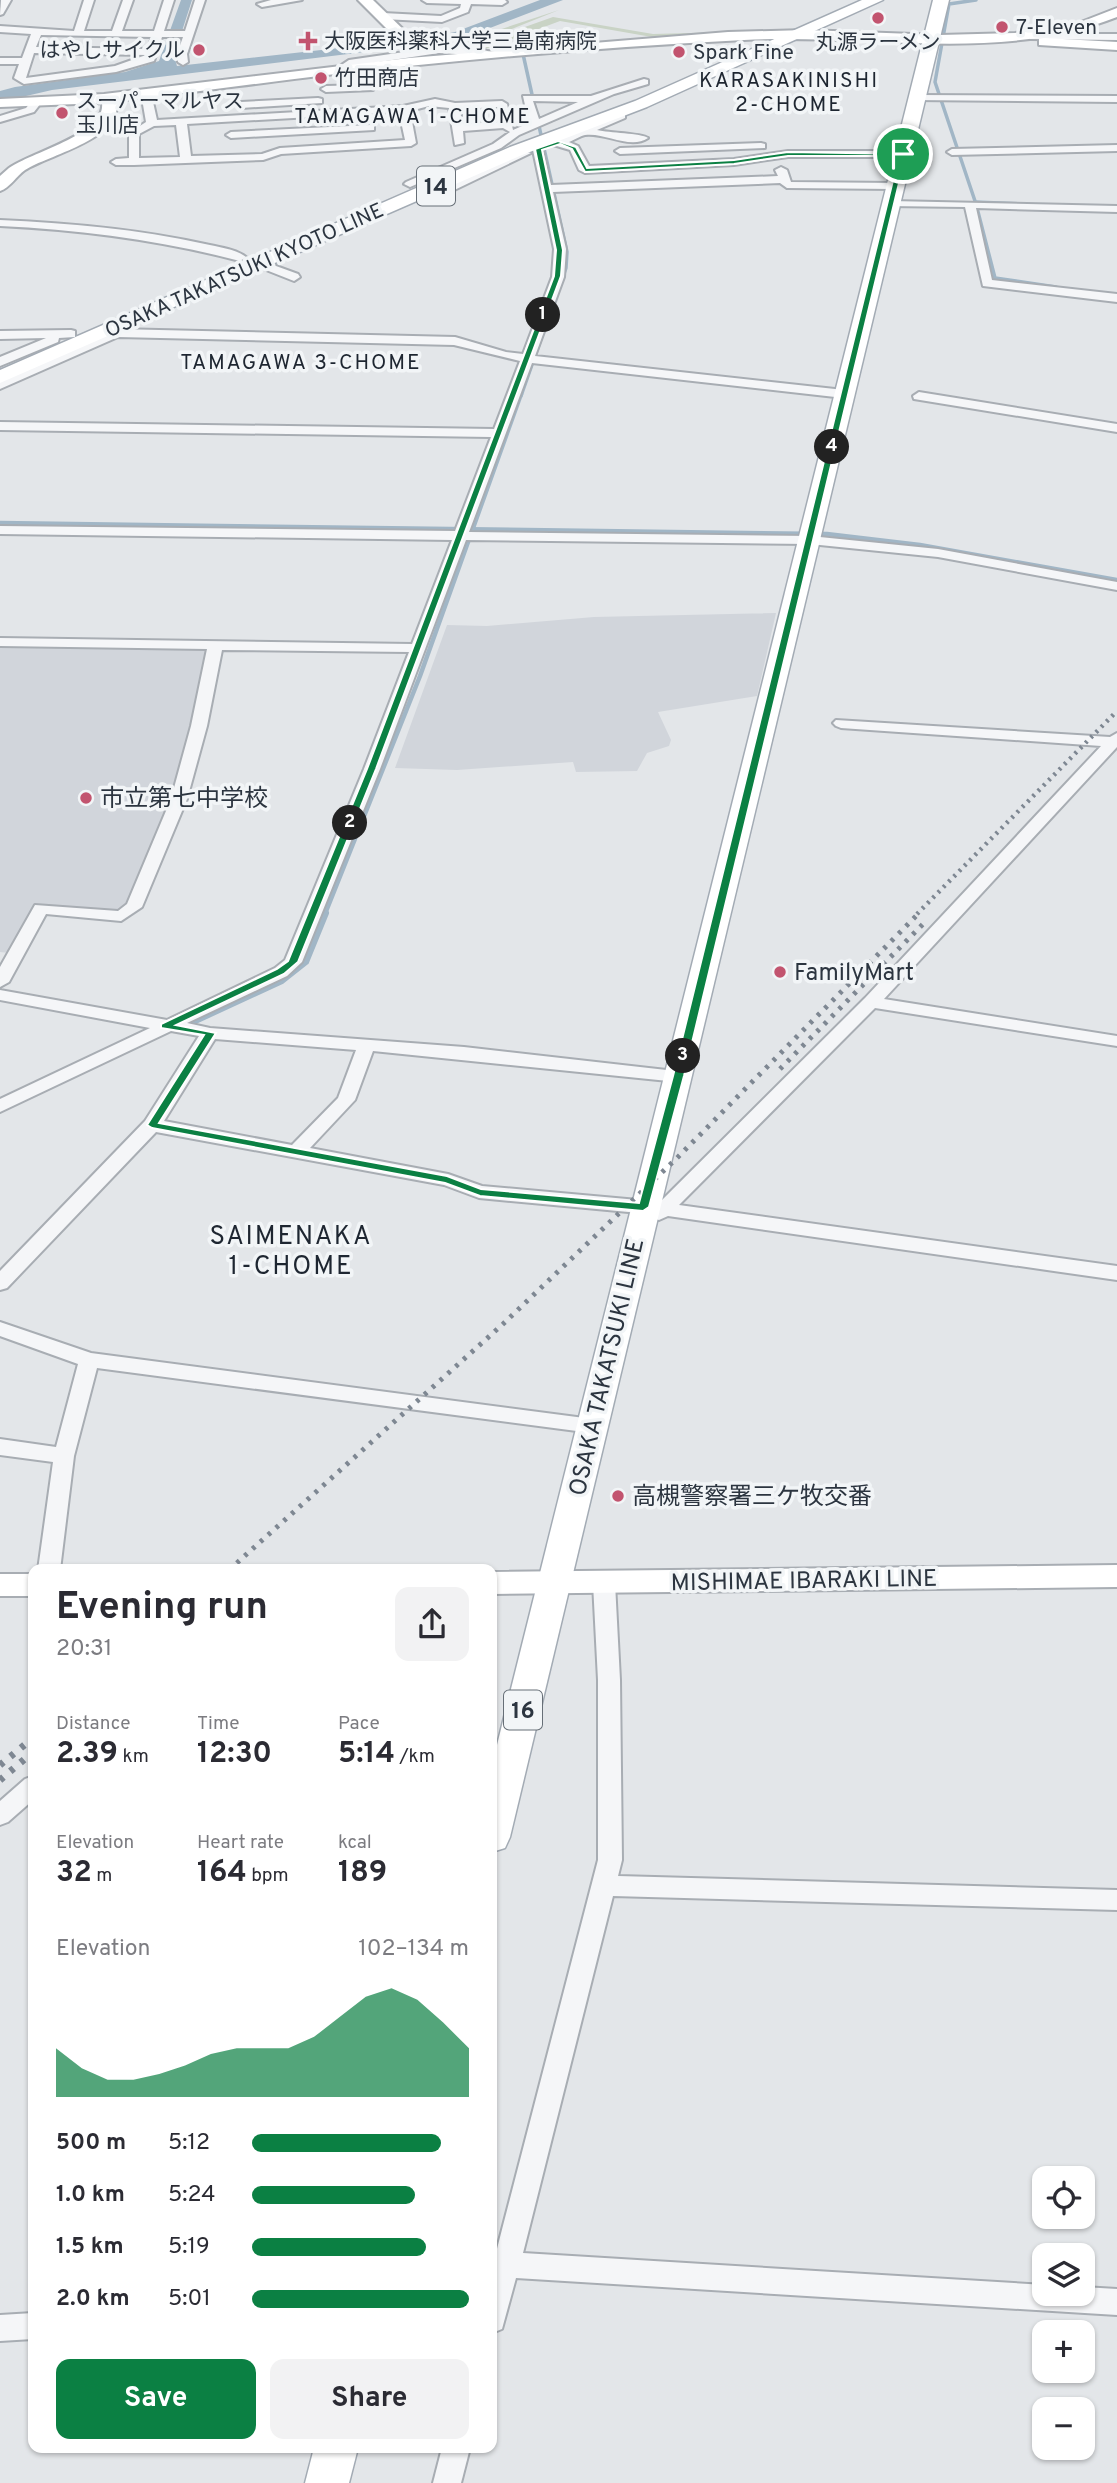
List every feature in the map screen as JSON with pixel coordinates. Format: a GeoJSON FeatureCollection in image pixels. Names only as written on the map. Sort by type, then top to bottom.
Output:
{"type":"FeatureCollection","features":[{"type":"Feature","properties":{"kind":"main road"},"geometry":{"type":"LineString","coordinates":[[365,0],[403,37]]}},
{"type":"Feature","properties":{"kind":"main road"},"geometry":{"type":"LineString","coordinates":[[706,55],[835,0]]}},
{"type":"Feature","properties":{"kind":"main road","name":"OSAKA TAKATSUKI KYOTO LINE"},"geometry":{"type":"LineString","coordinates":[[0,377],[516,151],[641,104],[875,0]]}},
{"type":"Feature","properties":{"kind":"main road","name":"OSAKA TAKATSUKI LINE"},"geometry":{"type":"LineString","coordinates":[[497,1817],[636,1235],[654,1208],[678,1076],[942,0]]}},
{"type":"Feature","properties":{"kind":"main road"},"geometry":{"type":"LineString","coordinates":[[1034,38],[1117,12]]}},
{"type":"Feature","properties":{"kind":"main road"},"geometry":{"type":"LineString","coordinates":[[4,103],[108,97],[489,53],[797,33],[976,39],[1034,38],[1117,46]]}},
{"type":"Feature","properties":{"kind":"main road","name":"OSAKA TAKATSUKI KYOTO LINE"},"geometry":{"type":"LineString","coordinates":[[0,369],[503,149],[650,80]]}},
{"type":"Feature","properties":{"kind":"main road"},"geometry":{"type":"LineString","coordinates":[[0,186],[23,164],[85,136],[104,123],[111,109],[108,97]]}},
{"type":"Feature","properties":{"kind":"main road","name":"MISHIMAE IBARAKI LINE"},"geometry":{"type":"LineString","coordinates":[[497,1583],[1117,1576]]}},
{"type":"Feature","properties":{"kind":"main road"},"geometry":{"type":"LineString","coordinates":[[0,1585],[28,1585]]}},
{"type":"Feature","properties":{"kind":"main road"},"geometry":{"type":"LineString","coordinates":[[327,2483],[335,2453]]}},
{"type":"Feature","properties":{"kind":"street"},"geometry":{"type":"LineString","coordinates":[[78,34],[89,0]]}},
{"type":"Feature","properties":{"kind":"street"},"geometry":{"type":"LineString","coordinates":[[116,34],[128,0]]}},
{"type":"Feature","properties":{"kind":"street"},"geometry":{"type":"LineString","coordinates":[[37,31],[19,78],[24,81],[127,67],[150,59],[169,0]]}},
{"type":"Feature","properties":{"kind":"street"},"geometry":{"type":"LineString","coordinates":[[183,62],[185,34],[200,0]]}},
{"type":"Feature","properties":{"kind":"street"},"geometry":{"type":"LineString","coordinates":[[262,4],[298,0]]}},
{"type":"Feature","properties":{"kind":"street"},"geometry":{"type":"LineString","coordinates":[[427,0],[502,2]]}},
{"type":"Feature","properties":{"kind":"street"},"geometry":{"type":"LineString","coordinates":[[383,16],[442,19],[465,10],[467,1]]}},
{"type":"Feature","properties":{"kind":"street"},"geometry":{"type":"LineString","coordinates":[[0,29],[78,34],[185,34]]}},
{"type":"Feature","properties":{"kind":"street"},"geometry":{"type":"LineString","coordinates":[[403,37],[417,52]]}},
{"type":"Feature","properties":{"kind":"street"},"geometry":{"type":"LineString","coordinates":[[1034,38],[1117,37]]}},
{"type":"Feature","properties":{"kind":"street"},"geometry":{"type":"LineString","coordinates":[[30,50],[151,52]]}},
{"type":"Feature","properties":{"kind":"street"},"geometry":{"type":"LineString","coordinates":[[319,114],[318,101],[338,69],[349,63],[417,52],[478,50],[489,53]]}},
{"type":"Feature","properties":{"kind":"street"},"geometry":{"type":"LineString","coordinates":[[0,61],[26,61]]}},
{"type":"Feature","properties":{"kind":"street"},"geometry":{"type":"LineString","coordinates":[[326,89],[369,88],[386,64]]}},
{"type":"Feature","properties":{"kind":"street"},"geometry":{"type":"LineString","coordinates":[[414,185],[410,184],[497,146],[515,133],[535,124],[594,99],[650,80]]}},
{"type":"Feature","properties":{"kind":"street"},"geometry":{"type":"LineString","coordinates":[[146,93],[152,123]]}},
{"type":"Feature","properties":{"kind":"street"},"geometry":{"type":"LineString","coordinates":[[365,98],[373,145]]}},
{"type":"Feature","properties":{"kind":"street"},"geometry":{"type":"LineString","coordinates":[[535,124],[527,98],[594,99]]}},
{"type":"Feature","properties":{"kind":"street"},"geometry":{"type":"LineString","coordinates":[[917,99],[1117,99]]}},
{"type":"Feature","properties":{"kind":"street"},"geometry":{"type":"LineString","coordinates":[[200,120],[197,109],[318,101]]}},
{"type":"Feature","properties":{"kind":"street"},"geometry":{"type":"LineString","coordinates":[[134,162],[134,133],[152,123],[404,109],[418,104],[445,102],[454,106],[502,104],[508,127],[457,128]]}},
{"type":"Feature","properties":{"kind":"street"},"geometry":{"type":"LineString","coordinates":[[0,119],[30,110],[36,103]]}},
{"type":"Feature","properties":{"kind":"street"},"geometry":{"type":"LineString","coordinates":[[454,106],[459,143]]}},
{"type":"Feature","properties":{"kind":"street"},"geometry":{"type":"LineString","coordinates":[[116,162],[263,158],[281,151],[411,143],[404,109]]}},
{"type":"Feature","properties":{"kind":"street"},"geometry":{"type":"LineString","coordinates":[[435,191],[440,193],[623,115]]}},
{"type":"Feature","properties":{"kind":"street"},"geometry":{"type":"LineString","coordinates":[[230,118],[233,158]]}},
{"type":"Feature","properties":{"kind":"street"},"geometry":{"type":"LineString","coordinates":[[180,121],[186,160]]}},
{"type":"Feature","properties":{"kind":"street"},"geometry":{"type":"LineString","coordinates":[[231,135],[370,128]]}},
{"type":"Feature","properties":{"kind":"street"},"geometry":{"type":"LineString","coordinates":[[585,131],[619,138],[704,137],[708,144]]}},
{"type":"Feature","properties":{"kind":"street"},"geometry":{"type":"LineString","coordinates":[[620,151],[744,139]]}},
{"type":"Feature","properties":{"kind":"street"},"geometry":{"type":"LineString","coordinates":[[560,142],[574,148],[585,170],[734,162],[788,154],[903,154]]}},
{"type":"Feature","properties":{"kind":"street"},"geometry":{"type":"LineString","coordinates":[[708,144],[727,147],[761,146]]}},
{"type":"Feature","properties":{"kind":"street"},"geometry":{"type":"LineString","coordinates":[[727,147],[743,186]]}},
{"type":"Feature","properties":{"kind":"street"},"geometry":{"type":"LineString","coordinates":[[952,152],[1117,148]]}},
{"type":"Feature","properties":{"kind":"street"},"geometry":{"type":"LineString","coordinates":[[0,1107],[281,972],[293,962],[417,648],[560,266],[560,250],[538,149]]}},
{"type":"Feature","properties":{"kind":"street"},"geometry":{"type":"LineString","coordinates":[[640,151],[651,185]]}},
{"type":"Feature","properties":{"kind":"street"},"geometry":{"type":"LineString","coordinates":[[779,165],[787,185],[970,204],[1117,209]]}},
{"type":"Feature","properties":{"kind":"street"},"geometry":{"type":"LineString","coordinates":[[547,189],[651,185],[743,186],[785,179]]}},
{"type":"Feature","properties":{"kind":"street"},"geometry":{"type":"LineString","coordinates":[[970,204],[987,283],[1117,298]]}},
{"type":"Feature","properties":{"kind":"street"},"geometry":{"type":"LineString","coordinates":[[0,223],[141,235],[184,242],[240,257]]}},
{"type":"Feature","properties":{"kind":"street"},"geometry":{"type":"LineString","coordinates":[[265,266],[294,276]]}},
{"type":"Feature","properties":{"kind":"street"},"geometry":{"type":"LineString","coordinates":[[0,385],[116,333],[455,341],[490,353],[844,394]]}},
{"type":"Feature","properties":{"kind":"street"},"geometry":{"type":"LineString","coordinates":[[0,335],[67,335],[0,362]]}},
{"type":"Feature","properties":{"kind":"street"},"geometry":{"type":"LineString","coordinates":[[919,396],[1117,428]]}},
{"type":"Feature","properties":{"kind":"street"},"geometry":{"type":"LineString","coordinates":[[0,426],[499,433]]}},
{"type":"Feature","properties":{"kind":"street"},"geometry":{"type":"LineString","coordinates":[[0,530],[810,540],[938,553],[1117,586]]}},
{"type":"Feature","properties":{"kind":"street"},"geometry":{"type":"LineString","coordinates":[[0,642],[417,648]]}},
{"type":"Feature","properties":{"kind":"street"},"geometry":{"type":"LineString","coordinates":[[0,982],[41,909],[121,916],[134,907],[179,799],[199,726],[215,646]]}},
{"type":"Feature","properties":{"kind":"street"},"geometry":{"type":"LineString","coordinates":[[841,723],[1116,740]]}},
{"type":"Feature","properties":{"kind":"street"},"geometry":{"type":"LineString","coordinates":[[654,1208],[871,1002],[1116,740]]}},
{"type":"Feature","properties":{"kind":"street"},"geometry":{"type":"LineString","coordinates":[[0,995],[210,1033],[367,1045],[678,1076]]}},
{"type":"Feature","properties":{"kind":"street"},"geometry":{"type":"LineString","coordinates":[[871,1002],[1117,1041]]}},
{"type":"Feature","properties":{"kind":"street"},"geometry":{"type":"LineString","coordinates":[[0,1283],[152,1125],[210,1033]]}},
{"type":"Feature","properties":{"kind":"street"},"geometry":{"type":"LineString","coordinates":[[296,1152],[346,1100],[367,1045]]}},
{"type":"Feature","properties":{"kind":"street"},"geometry":{"type":"LineString","coordinates":[[152,1125],[447,1180],[480,1192],[654,1208],[1117,1273]]}},
{"type":"Feature","properties":{"kind":"street"},"geometry":{"type":"LineString","coordinates":[[0,1329],[89,1360],[592,1426]]}},
{"type":"Feature","properties":{"kind":"street"},"geometry":{"type":"LineString","coordinates":[[50,1564],[64,1456],[89,1360]]}},
{"type":"Feature","properties":{"kind":"street"},"geometry":{"type":"LineString","coordinates":[[0,1447],[64,1456]]}},
{"type":"Feature","properties":{"kind":"street"},"geometry":{"type":"LineString","coordinates":[[497,2302],[610,1860],[609,1680],[604,1583]]}},
{"type":"Feature","properties":{"kind":"street"},"geometry":{"type":"LineString","coordinates":[[0,1815],[28,1790]]}},
{"type":"Feature","properties":{"kind":"street"},"geometry":{"type":"LineString","coordinates":[[603,1886],[1117,1900]]}},
{"type":"Feature","properties":{"kind":"street"},"geometry":{"type":"LineString","coordinates":[[507,2265],[1117,2302]]}},
{"type":"Feature","properties":{"kind":"street"},"geometry":{"type":"LineString","coordinates":[[0,2328],[28,2326]]}},
{"type":"Feature","properties":{"kind":"street"},"geometry":{"type":"LineString","coordinates":[[447,2483],[455,2453]]}},
{"type":"Feature","properties":{"kind":"shaded area"},"geometry":{"type":"Polygon","coordinates":[[[776,613],[757,696],[658,712],[671,740],[669,746],[647,753],[637,771],[576,772],[573,762],[457,770],[395,768],[447,625],[487,626],[594,617],[776,613]]]}},
{"type":"Feature","properties":{"kind":"shaded area","name":"市立第七中学校"},"geometry":{"type":"Polygon","coordinates":[[[0,645],[210,649],[175,792],[129,906],[115,912],[35,904],[9,953],[0,952],[0,645]]]}},
{"type":"Feature","properties":{"kind":"green space"},"geometry":{"type":"Polygon","coordinates":[[[559,10],[487,39],[450,46],[559,10]]]}},
{"type":"Feature","properties":{"kind":"green space"},"geometry":{"type":"Polygon","coordinates":[[[553,17],[653,34],[727,32],[652,37],[560,21],[488,48],[458,47],[477,44],[553,17]]]}},
{"type":"Feature","properties":{"kind":"water"},"geometry":{"type":"Polygon","coordinates":[[[181,0],[192,0],[174,56],[177,66],[420,39],[455,32],[540,0],[563,0],[477,33],[438,43],[52,90],[0,102],[0,91],[15,87],[125,72],[159,61],[181,0]]]}},
{"type":"Feature","properties":{"kind":"waterway"},"geometry":{"type":"LineString","coordinates":[[975,202],[935,82],[949,4],[976,0]]}},
{"type":"Feature","properties":{"kind":"waterway"},"geometry":{"type":"LineString","coordinates":[[521,396],[566,268],[567,252],[523,54]]}},
{"type":"Feature","properties":{"kind":"waterway"},"geometry":{"type":"LineString","coordinates":[[975,202],[1025,204]]}},
{"type":"Feature","properties":{"kind":"waterway"},"geometry":{"type":"LineString","coordinates":[[975,202],[995,278],[1056,287]]}},
{"type":"Feature","properties":{"kind":"waterway"},"geometry":{"type":"LineString","coordinates":[[473,529],[521,394]]}},
{"type":"Feature","properties":{"kind":"waterway"},"geometry":{"type":"LineString","coordinates":[[0,523],[473,529]]}},
{"type":"Feature","properties":{"kind":"waterway"},"geometry":{"type":"LineString","coordinates":[[325,914],[420,676],[473,529]]}},
{"type":"Feature","properties":{"kind":"waterway"},"geometry":{"type":"LineString","coordinates":[[473,529],[827,534],[920,545],[1117,580]]}},
{"type":"Feature","properties":{"kind":"waterway"},"geometry":{"type":"LineString","coordinates":[[191,1023],[282,981],[306,962],[326,913]]}},
{"type":"Feature","properties":{"kind":"railway"},"geometry":{"type":"LineString","coordinates":[[917,914],[1117,711]]}},
{"type":"Feature","properties":{"kind":"railway"},"geometry":{"type":"LineString","coordinates":[[236,1564],[503,1324],[678,1157],[919,913]]}},
{"type":"Feature","properties":{"kind":"railway"},"geometry":{"type":"LineString","coordinates":[[780,1069],[925,922]]}},
{"type":"Feature","properties":{"kind":"railway"},"geometry":{"type":"LineString","coordinates":[[0,1765],[28,1742]]}},
{"type":"Feature","properties":{"kind":"railway"},"geometry":{"type":"LineString","coordinates":[[0,1780],[28,1756]]}},
{"type":"Feature","properties":{"kind":"place","name":"丸源ラーメン"},"geometry":{"type":"Point","coordinates":[878,18]}},
{"type":"Feature","properties":{"kind":"place","name":"7-Eleven"},"geometry":{"type":"Point","coordinates":[1002,27]}},
{"type":"Feature","properties":{"kind":"place","name":"大阪医科薬科大学三島南病院"},"geometry":{"type":"Point","coordinates":[308,41]}},
{"type":"Feature","properties":{"kind":"place","name":"はやしサイクル"},"geometry":{"type":"Point","coordinates":[199,50]}},
{"type":"Feature","properties":{"kind":"place","name":"Spark Fine"},"geometry":{"type":"Point","coordinates":[679,52]}},
{"type":"Feature","properties":{"kind":"place","name":"竹田商店"},"geometry":{"type":"Point","coordinates":[321,78]}},
{"type":"Feature","properties":{"kind":"place","name":"スーパーマルヤス 玉川店"},"geometry":{"type":"Point","coordinates":[62,113]}},
{"type":"Feature","properties":{"kind":"place","name":"市立第七中学校"},"geometry":{"type":"Point","coordinates":[86,798]}},
{"type":"Feature","properties":{"kind":"place","name":"FamilyMart"},"geometry":{"type":"Point","coordinates":[780,972]}},
{"type":"Feature","properties":{"kind":"place","name":"高槻警察署三ケ牧交番"},"geometry":{"type":"Point","coordinates":[618,1496]}},
{"type":"Feature","properties":{"kind":"district","name":"KARASAKINISHI 2-CHOME"},"geometry":{"type":"Point","coordinates":[789,92]}},
{"type":"Feature","properties":{"kind":"district","name":"TAMAGAWA 1-CHOME"},"geometry":{"type":"Point","coordinates":[413,116]}},
{"type":"Feature","properties":{"kind":"district","name":"TAMAGAWA 3-CHOME"},"geometry":{"type":"Point","coordinates":[301,362]}},
{"type":"Feature","properties":{"kind":"district","name":"SAIMENAKA 1-CHOME"},"geometry":{"type":"Point","coordinates":[291,1250]}},
{"type":"Feature","properties":{"kind":"route"},"geometry":{"type":"LineString","coordinates":[[560,142],[574,148],[585,170],[754,161],[788,154],[903,154],[678,1076],[643,1207],[480,1192],[447,1180],[152,1125],[210,1033],[165,1026],[281,972],[293,962],[372,769],[558,276],[560,250],[538,149],[560,142]]}}]}
